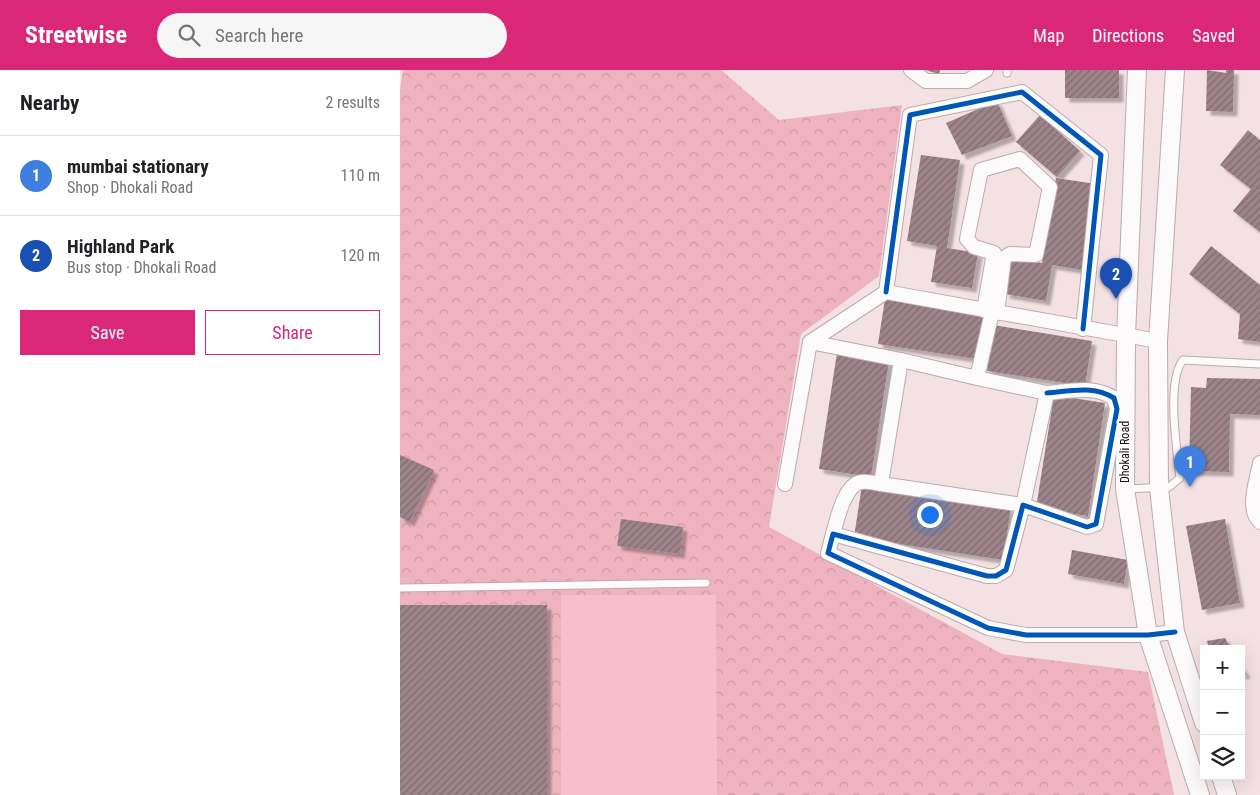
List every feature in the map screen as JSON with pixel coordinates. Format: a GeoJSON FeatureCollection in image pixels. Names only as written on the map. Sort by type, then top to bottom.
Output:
{"type":"FeatureCollection","features":[{"type":"Feature","properties":{"kind":"street"},"geometry":{"type":"LineString","coordinates":[[911,70],[926,82],[967,81],[986,70]]}},
{"type":"Feature","properties":{"kind":"street","name":"Dhokali Road"},"geometry":{"type":"LineString","coordinates":[[1137,70],[1126,336],[1125,489],[1148,634],[1200,795]]}},
{"type":"Feature","properties":{"kind":"street"},"geometry":{"type":"LineString","coordinates":[[1176,70],[1158,341],[1159,488],[1175,632],[1200,710]]}},
{"type":"Feature","properties":{"kind":"street"},"geometry":{"type":"LineString","coordinates":[[886,292],[910,115],[1022,92],[1101,155],[1082,329]]}},
{"type":"Feature","properties":{"kind":"street"},"geometry":{"type":"LineString","coordinates":[[978,378],[1004,258],[1010,254],[1036,255],[1050,186],[1020,159],[981,170],[967,239],[974,247],[994,253],[991,312]]}},
{"type":"Feature","properties":{"kind":"street"},"geometry":{"type":"LineString","coordinates":[[785,484],[810,342],[886,292],[1082,329],[1158,341]]}},
{"type":"Feature","properties":{"kind":"street"},"geometry":{"type":"LineString","coordinates":[[810,342],[901,360],[1047,393],[1102,391],[1114,398],[1117,409],[1096,524],[1087,527],[1023,505],[863,481],[857,483],[844,498],[828,553],[988,628],[1026,635],[1175,632]]}},
{"type":"Feature","properties":{"kind":"street"},"geometry":{"type":"LineString","coordinates":[[881,484],[901,360]]}},
{"type":"Feature","properties":{"kind":"street"},"geometry":{"type":"LineString","coordinates":[[833,534],[986,576],[996,576],[1006,570],[1023,505],[1047,393]]}},
{"type":"Feature","properties":{"kind":"street"},"geometry":{"type":"LineString","coordinates":[[1260,463],[1253,508],[1255,518],[1260,522]]}},
{"type":"Feature","properties":{"kind":"street"},"geometry":{"type":"LineString","coordinates":[[1222,780],[1227,795]]}},
{"type":"Feature","properties":{"kind":"lane"},"geometry":{"type":"LineString","coordinates":[[1125,489],[1169,487],[1180,478],[1174,408],[1177,368],[1183,360],[1260,364]]}},
{"type":"Feature","properties":{"kind":"lane"},"geometry":{"type":"LineString","coordinates":[[400,588],[706,583]]}},
{"type":"Feature","properties":{"kind":"green space"},"geometry":{"type":"Polygon","coordinates":[[[403,70],[721,70],[779,120],[902,105],[879,276],[801,334],[769,527],[1002,654],[1148,672],[1174,795],[400,795],[400,90],[403,70]]]}},
{"type":"Feature","properties":{"kind":"shaded area"},"geometry":{"type":"Polygon","coordinates":[[[561,595],[716,595],[717,795],[561,795],[561,595]]]}},
{"type":"Feature","properties":{"kind":"building"},"geometry":{"type":"Polygon","coordinates":[[[925,70],[940,70],[939,74],[925,70]]]}},
{"type":"Feature","properties":{"kind":"building"},"geometry":{"type":"Polygon","coordinates":[[[1065,70],[1119,70],[1119,98],[1065,98],[1065,70]]]}},
{"type":"Feature","properties":{"kind":"building"},"geometry":{"type":"Polygon","coordinates":[[[1207,70],[1226,73],[1226,70],[1234,70],[1233,112],[1206,111],[1207,70]]]}},
{"type":"Feature","properties":{"kind":"building"},"geometry":{"type":"Polygon","coordinates":[[[997,101],[1012,136],[962,155],[946,123],[997,101]]]}},
{"type":"Feature","properties":{"kind":"building"},"geometry":{"type":"Polygon","coordinates":[[[1040,115],[1080,151],[1057,177],[1016,142],[1040,115]]]}},
{"type":"Feature","properties":{"kind":"building"},"geometry":{"type":"Polygon","coordinates":[[[1248,130],[1260,140],[1260,232],[1233,211],[1251,189],[1220,165],[1248,130]]]}},
{"type":"Feature","properties":{"kind":"building"},"geometry":{"type":"Polygon","coordinates":[[[921,155],[960,160],[947,248],[978,253],[972,288],[931,282],[937,246],[907,241],[921,155]]]}},
{"type":"Feature","properties":{"kind":"building"},"geometry":{"type":"Polygon","coordinates":[[[1056,178],[1096,184],[1082,270],[1052,265],[1046,301],[1005,294],[1011,258],[1042,263],[1056,178]]]}},
{"type":"Feature","properties":{"kind":"building"},"geometry":{"type":"Polygon","coordinates":[[[1211,246],[1260,285],[1260,342],[1238,339],[1240,314],[1189,274],[1211,246]]]}},
{"type":"Feature","properties":{"kind":"building"},"geometry":{"type":"Polygon","coordinates":[[[885,299],[984,314],[977,359],[878,344],[885,299]]]}},
{"type":"Feature","properties":{"kind":"building"},"geometry":{"type":"Polygon","coordinates":[[[993,325],[1092,341],[1085,386],[987,371],[993,325]]]}},
{"type":"Feature","properties":{"kind":"building"},"geometry":{"type":"Polygon","coordinates":[[[837,353],[889,361],[871,477],[819,469],[837,353]]]}},
{"type":"Feature","properties":{"kind":"building"},"geometry":{"type":"Polygon","coordinates":[[[1207,378],[1260,379],[1260,415],[1230,414],[1229,472],[1189,471],[1191,387],[1206,388],[1207,378]]]}},
{"type":"Feature","properties":{"kind":"building"},"geometry":{"type":"Polygon","coordinates":[[[1054,395],[1105,403],[1088,516],[1036,508],[1054,395]]]}},
{"type":"Feature","properties":{"kind":"building"},"geometry":{"type":"Polygon","coordinates":[[[400,455],[434,470],[410,522],[400,517],[400,455]]]}},
{"type":"Feature","properties":{"kind":"building"},"geometry":{"type":"Polygon","coordinates":[[[862,485],[1011,508],[1003,560],[854,537],[862,485]]]}},
{"type":"Feature","properties":{"kind":"building"},"geometry":{"type":"Polygon","coordinates":[[[621,519],[683,527],[680,554],[617,546],[621,519]]]}},
{"type":"Feature","properties":{"kind":"building"},"geometry":{"type":"Polygon","coordinates":[[[1225,519],[1240,603],[1202,610],[1186,526],[1225,519]]]}},
{"type":"Feature","properties":{"kind":"building"},"geometry":{"type":"Polygon","coordinates":[[[1072,550],[1128,560],[1124,584],[1068,574],[1072,550]]]}},
{"type":"Feature","properties":{"kind":"building"},"geometry":{"type":"Polygon","coordinates":[[[400,605],[547,605],[547,795],[400,795],[400,605]]]}},
{"type":"Feature","properties":{"kind":"building"},"geometry":{"type":"Polygon","coordinates":[[[1225,638],[1229,645],[1208,645],[1207,641],[1225,638]]]}},
{"type":"Feature","properties":{"kind":"cycle path"},"geometry":{"type":"LineString","coordinates":[[886,292],[910,115],[1022,92],[1101,155],[1083,329]]}},
{"type":"Feature","properties":{"kind":"cycle path"},"geometry":{"type":"LineString","coordinates":[[1047,393],[1090,390],[1098,391],[1114,398],[1117,409],[1096,524],[1087,527],[1023,505],[1006,570],[996,576],[987,576],[833,534],[828,553],[988,628],[1026,635],[1148,635],[1175,632]]}},
{"type":"Feature","properties":{"kind":"place","name":"Highland Park"},"geometry":{"type":"Point","coordinates":[1116,299]}},
{"type":"Feature","properties":{"kind":"place","name":"mumbai stationary"},"geometry":{"type":"Point","coordinates":[1190,487]}}]}
